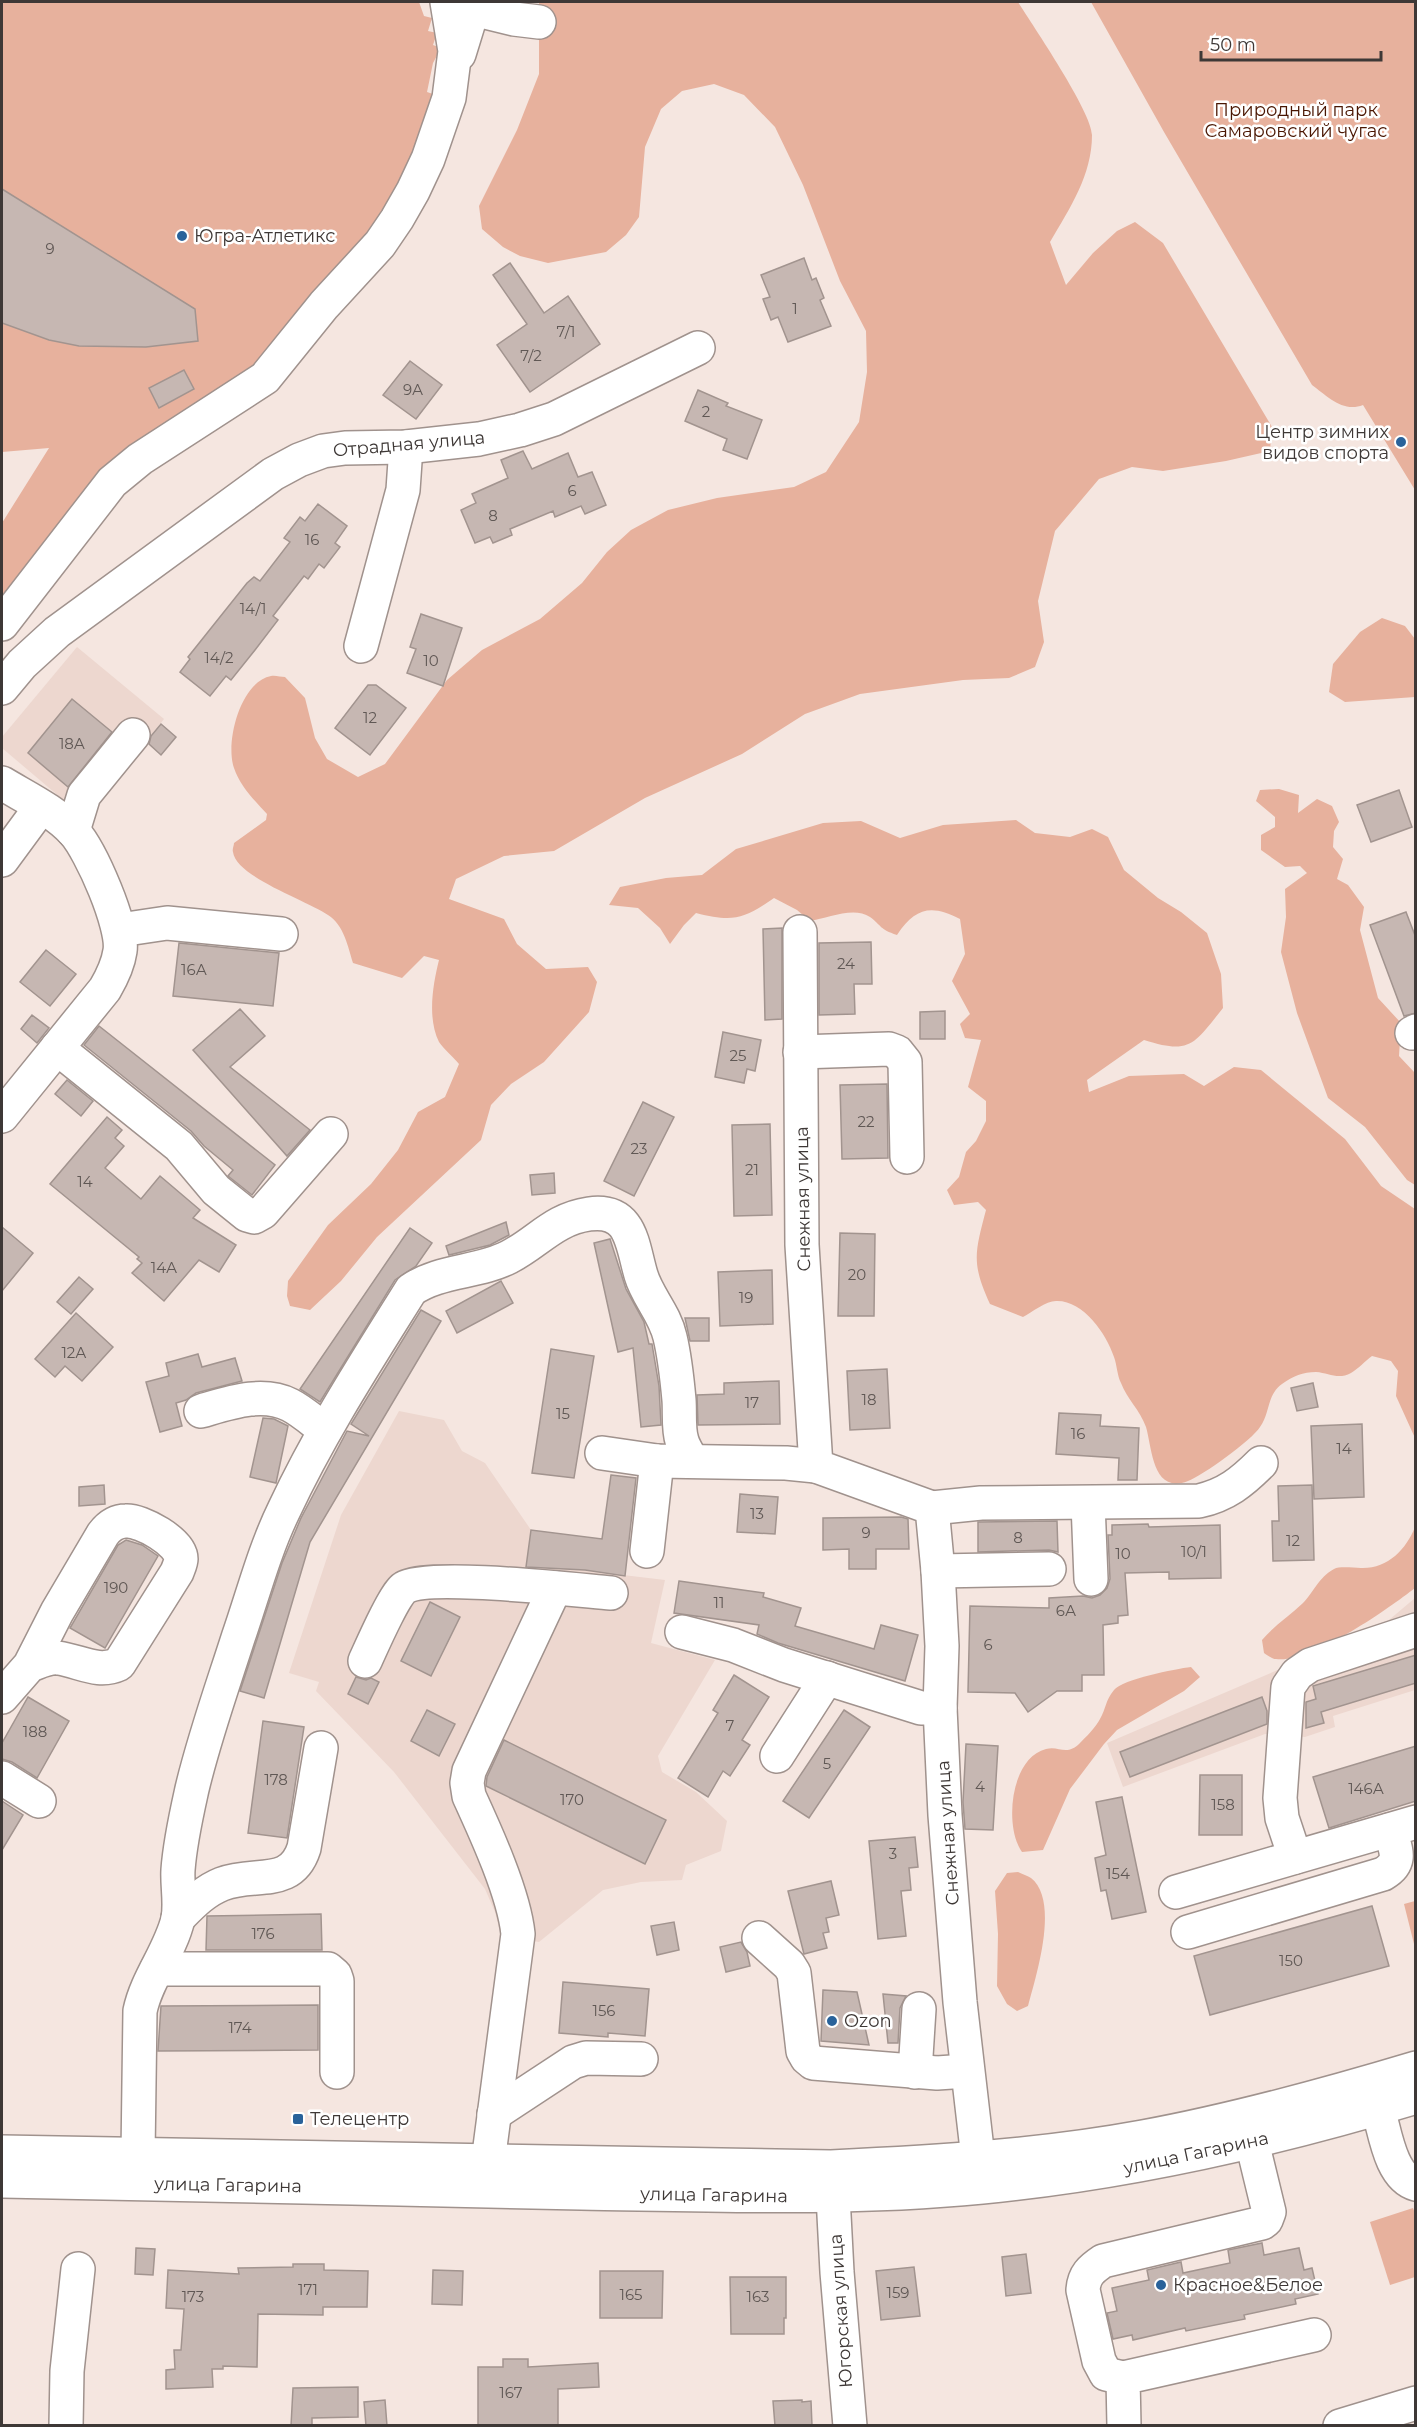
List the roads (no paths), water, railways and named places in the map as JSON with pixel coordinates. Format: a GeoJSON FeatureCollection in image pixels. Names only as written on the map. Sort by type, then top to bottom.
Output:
{"type":"FeatureCollection","features":[{"type":"Feature","properties":{"kind":"street"},"geometry":{"type":"LineString","coordinates":[[2,624],[112,482],[140,459],[248,392],[265,378],[324,305],[380,244],[397,219],[428,159],[449,98],[455,51],[465,4],[514,20],[539,21]]}},
{"type":"Feature","properties":{"kind":"street","name":"Отрадная улица"},"geometry":{"type":"LineString","coordinates":[[2,688],[22,664],[57,632],[273,474],[299,459],[345,448],[406,447],[479,439],[537,425],[554,419],[698,348]]}},
{"type":"Feature","properties":{"kind":"street"},"geometry":{"type":"LineString","coordinates":[[361,646],[403,490],[406,447]]}},
{"type":"Feature","properties":{"kind":"street"},"geometry":{"type":"LineString","coordinates":[[73,831],[84,795],[133,735]]}},
{"type":"Feature","properties":{"kind":"street"},"geometry":{"type":"LineString","coordinates":[[2,783],[73,831],[91,859],[120,930],[121,950],[115,972],[105,989],[2,1116]]}},
{"type":"Feature","properties":{"kind":"street"},"geometry":{"type":"LineString","coordinates":[[2,860],[40,807]]}},
{"type":"Feature","properties":{"kind":"street"},"geometry":{"type":"LineString","coordinates":[[120,930],[167,923],[281,934]]}},
{"type":"Feature","properties":{"kind":"street","name":"Снежная улица"},"geometry":{"type":"LineString","coordinates":[[800,932],[802,1245],[816,1466]]}},
{"type":"Feature","properties":{"kind":"street"},"geometry":{"type":"LineString","coordinates":[[57,1048],[179,1146],[216,1190],[247,1215],[254,1217],[264,1212],[331,1134]]}},
{"type":"Feature","properties":{"kind":"street"},"geometry":{"type":"LineString","coordinates":[[800,1052],[889,1049],[902,1057],[905,1062],[907,1157]]}},
{"type":"Feature","properties":{"kind":"street"},"geometry":{"type":"LineString","coordinates":[[138,2169],[140,2011],[144,1995],[168,1948],[178,1918],[180,1898],[178,1872],[183,1832],[193,1786],[272,1536],[325,1430],[411,1290],[423,1282],[492,1264],[511,1256],[548,1229],[572,1217],[592,1214],[610,1215],[621,1222],[631,1235],[642,1277],[660,1310],[669,1333],[677,1374],[682,1440],[692,1461]]}},
{"type":"Feature","properties":{"kind":"street"},"geometry":{"type":"LineString","coordinates":[[201,1411],[243,1399],[270,1399],[290,1405],[325,1430]]}},
{"type":"Feature","properties":{"kind":"street"},"geometry":{"type":"LineString","coordinates":[[603,1453],[657,1461],[786,1463],[816,1466],[932,1508],[981,1503],[1199,1501],[1218,1497],[1240,1483],[1261,1463]]}},
{"type":"Feature","properties":{"kind":"street"},"geometry":{"type":"LineString","coordinates":[[647,1551],[657,1461]]}},
{"type":"Feature","properties":{"kind":"street"},"geometry":{"type":"LineString","coordinates":[[1088,1503],[1091,1579]]}},
{"type":"Feature","properties":{"kind":"street","name":"Снежная улица"},"geometry":{"type":"LineString","coordinates":[[932,1508],[942,1646],[940,1708],[950,1873],[967,2071],[980,2173]]}},
{"type":"Feature","properties":{"kind":"street"},"geometry":{"type":"LineString","coordinates":[[2,1697],[30,1665],[57,1612],[109,1526],[129,1521],[142,1524],[171,1541],[178,1549],[181,1559],[177,1572],[119,1664],[111,1668],[101,1668],[57,1658],[30,1665]]}},
{"type":"Feature","properties":{"kind":"street"},"geometry":{"type":"LineString","coordinates":[[938,1571],[1049,1569]]}},
{"type":"Feature","properties":{"kind":"street"},"geometry":{"type":"LineString","coordinates":[[365,1661],[401,1589],[414,1583],[465,1582],[611,1593]]}},
{"type":"Feature","properties":{"kind":"street"},"geometry":{"type":"LineString","coordinates":[[488,2162],[519,1934],[508,1892],[469,1796],[467,1783],[469,1771],[555,1588]]}},
{"type":"Feature","properties":{"kind":"street"},"geometry":{"type":"LineString","coordinates":[[1295,1857],[1282,1818],[1280,1798],[1288,1687],[1297,1674],[1310,1665],[1416,1630]]}},
{"type":"Feature","properties":{"kind":"street"},"geometry":{"type":"LineString","coordinates":[[682,1632],[733,1645],[784,1665],[921,1708],[940,1708]]}},
{"type":"Feature","properties":{"kind":"street"},"geometry":{"type":"LineString","coordinates":[[777,1756],[827,1678]]}},
{"type":"Feature","properties":{"kind":"street"},"geometry":{"type":"LineString","coordinates":[[178,1918],[200,1896],[221,1884],[246,1878],[283,1875],[293,1870],[304,1848],[321,1748]]}},
{"type":"Feature","properties":{"kind":"street"},"geometry":{"type":"LineString","coordinates":[[2,1778],[39,1801]]}},
{"type":"Feature","properties":{"kind":"street"},"geometry":{"type":"LineString","coordinates":[[1176,1892],[1403,1826],[1392,1869],[1383,1874],[1188,1932]]}},
{"type":"Feature","properties":{"kind":"street"},"geometry":{"type":"LineString","coordinates":[[759,1938],[789,1965],[794,1973],[803,2051],[807,2058],[820,2065],[915,2072],[967,2071]]}},
{"type":"Feature","properties":{"kind":"street"},"geometry":{"type":"LineString","coordinates":[[157,1969],[328,1969],[335,1975],[337,1981],[337,2072]]}},
{"type":"Feature","properties":{"kind":"street"},"geometry":{"type":"LineString","coordinates":[[915,2072],[919,2009]]}},
{"type":"Feature","properties":{"kind":"street"},"geometry":{"type":"LineString","coordinates":[[494,2114],[573,2062],[586,2058],[641,2059]]}},
{"type":"Feature","properties":{"kind":"street","name":"улица Гагарина"},"geometry":{"type":"LineString","coordinates":[[980,2173],[1130,2139],[1252,2115],[1416,2068]]}},
{"type":"Feature","properties":{"kind":"street","name":"улица Гагарина"},"geometry":{"type":"LineString","coordinates":[[2,2152],[138,2169],[832,2182],[1146,2166],[1252,2142],[1416,2097]]}},
{"type":"Feature","properties":{"kind":"street"},"geometry":{"type":"LineString","coordinates":[[1378,2109],[1396,2168],[1407,2182],[1416,2184]]}},
{"type":"Feature","properties":{"kind":"street"},"geometry":{"type":"LineString","coordinates":[[1252,2142],[1269,2212],[1262,2223],[1103,2261],[1084,2278],[1083,2290],[1099,2361],[1107,2374],[1123,2378],[1314,2335]]}},
{"type":"Feature","properties":{"kind":"street","name":"улица Гагарина"},"geometry":{"type":"LineString","coordinates":[[2,2181],[138,2169],[488,2162],[832,2182]]}},
{"type":"Feature","properties":{"kind":"street","name":"Югорская улица"},"geometry":{"type":"LineString","coordinates":[[832,2182],[850,2426]]}},
{"type":"Feature","properties":{"kind":"street"},"geometry":{"type":"LineString","coordinates":[[66,2426],[67,2371],[78,2269]]}},
{"type":"Feature","properties":{"kind":"street"},"geometry":{"type":"LineString","coordinates":[[1123,2378],[1124,2426]]}},
{"type":"Feature","properties":{"kind":"street"},"geometry":{"type":"LineString","coordinates":[[1340,2426],[1416,2403]]}},
{"type":"Feature","properties":{"kind":"place","name":"Югра-Атлетикс"},"geometry":{"type":"Point","coordinates":[182,236]}},
{"type":"Feature","properties":{"kind":"place","name":"Центр зимних видов спорта"},"geometry":{"type":"Point","coordinates":[1401,442]}},
{"type":"Feature","properties":{"kind":"place","name":"Ozon"},"geometry":{"type":"Point","coordinates":[832,2021]}},
{"type":"Feature","properties":{"kind":"place","name":"Телецентр"},"geometry":{"type":"Point","coordinates":[298,2119]}},
{"type":"Feature","properties":{"kind":"place","name":"Красное&Белое"},"geometry":{"type":"Point","coordinates":[1161,2285]}},
{"type":"Feature","properties":{"kind":"park label","name":"Природный парк Самаровский чугас"},"geometry":{"type":"Point","coordinates":[1296,120]}}]}
